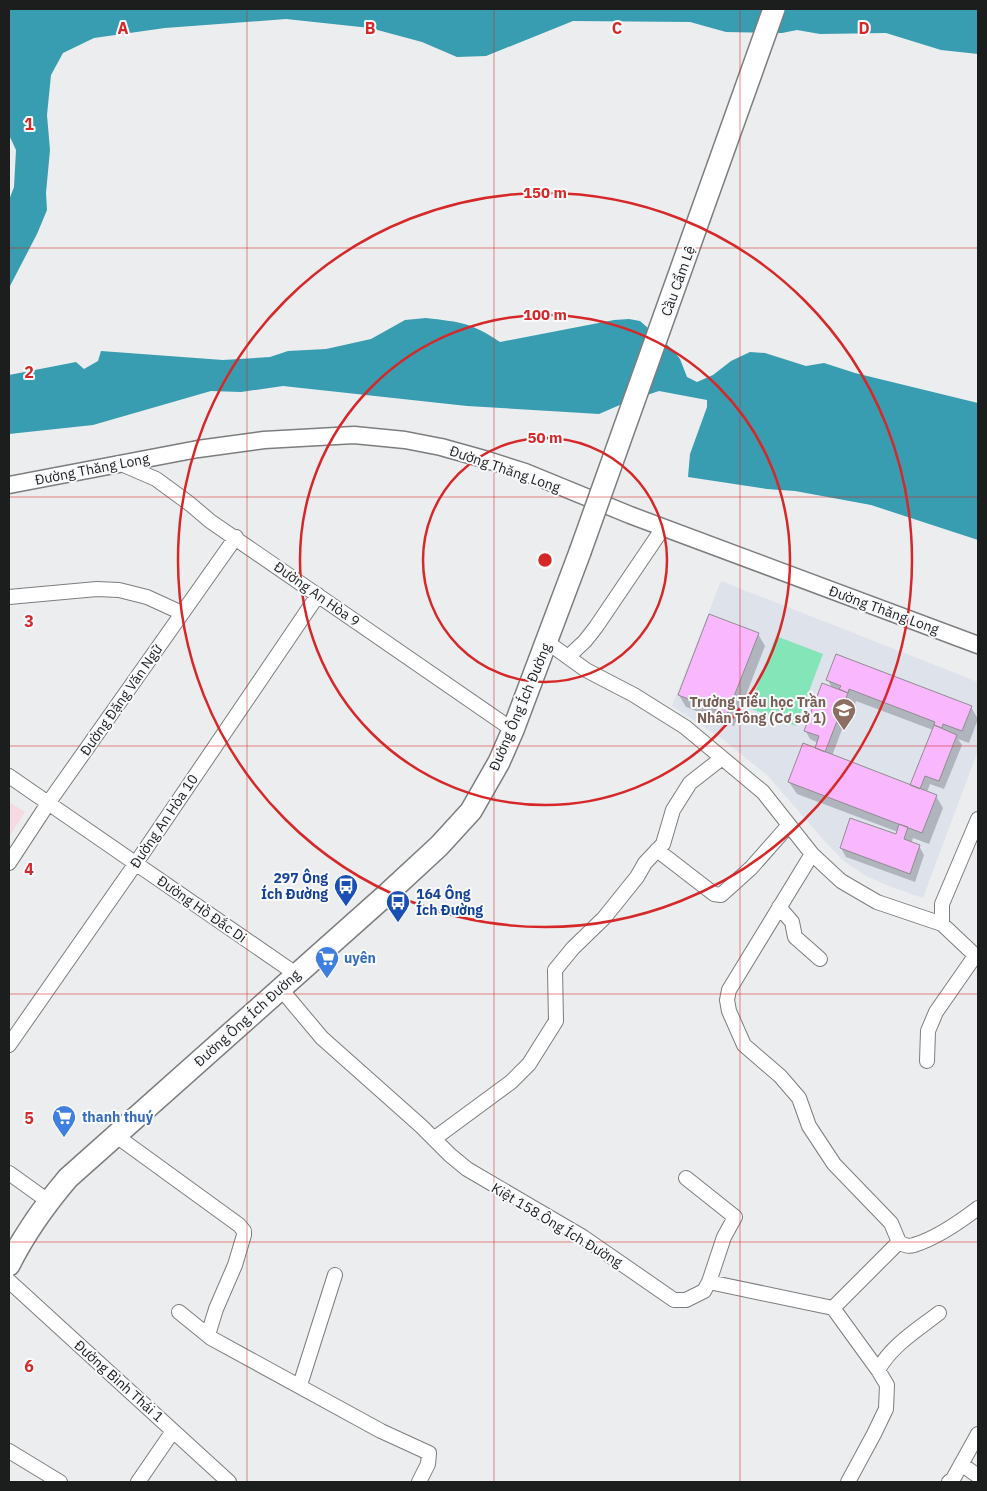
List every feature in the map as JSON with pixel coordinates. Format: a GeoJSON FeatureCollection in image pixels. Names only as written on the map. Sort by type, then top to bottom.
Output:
{"type":"FeatureCollection","features":[{"type":"Feature","properties":{"kind":"main road","name":"Cầu Cẩm Lệ"},"geometry":{"type":"LineString","coordinates":[[580,552],[774,9]]}},
{"type":"Feature","properties":{"kind":"main road","name":"Đường Ông Ích Đường"},"geometry":{"type":"LineString","coordinates":[[9,1265],[27,1232],[48,1201],[68,1178],[439,846],[471,811],[499,762],[513,730],[580,552]]}},
{"type":"Feature","properties":{"kind":"street","name":"Đường Thăng Long"},"geometry":{"type":"LineString","coordinates":[[9,485],[198,449],[264,440],[354,435],[405,440],[441,447],[516,469],[663,528],[978,645]]}},
{"type":"Feature","properties":{"kind":"street","name":"Đường An Hòa 9"},"geometry":{"type":"LineString","coordinates":[[119,463],[156,479],[210,521],[236,537],[513,730]]}},
{"type":"Feature","properties":{"kind":"street"},"geometry":{"type":"LineString","coordinates":[[568,657],[585,641],[596,627],[663,528]]}},
{"type":"Feature","properties":{"kind":"street","name":"Đường Đặng Văn Ngữ"},"geometry":{"type":"LineString","coordinates":[[9,863],[49,802],[236,537]]}},
{"type":"Feature","properties":{"kind":"street"},"geometry":{"type":"LineString","coordinates":[[9,597],[97,589],[119,590],[147,597],[182,613]]}},
{"type":"Feature","properties":{"kind":"street","name":"Đường An Hòa 10"},"geometry":{"type":"LineString","coordinates":[[9,1045],[136,863],[318,595]]}},
{"type":"Feature","properties":{"kind":"street"},"geometry":{"type":"LineString","coordinates":[[547,642],[586,670],[634,695],[685,727],[763,792],[812,854],[842,880],[877,902],[942,924],[977,957],[936,1012],[928,1030],[927,1061]]}},
{"type":"Feature","properties":{"kind":"street"},"geometry":{"type":"LineString","coordinates":[[434,1138],[511,1082],[529,1064],[556,1021],[555,970],[573,948],[604,918],[637,877],[645,862],[663,844],[673,810],[690,783],[722,758]]}},
{"type":"Feature","properties":{"kind":"street","name":"Đường Hồ Đắc Di"},"geometry":{"type":"LineString","coordinates":[[9,776],[296,974]]}},
{"type":"Feature","properties":{"kind":"street"},"geometry":{"type":"LineString","coordinates":[[942,924],[942,904],[978,819]]}},
{"type":"Feature","properties":{"kind":"street"},"geometry":{"type":"LineString","coordinates":[[657,850],[714,894],[720,895],[751,868],[789,824]]}},
{"type":"Feature","properties":{"kind":"street"},"geometry":{"type":"LineString","coordinates":[[812,854],[729,990],[727,1000],[729,1011],[744,1045],[780,1076],[799,1098],[809,1126],[834,1164],[890,1223],[899,1242],[912,1246],[953,1226],[978,1208]]}},
{"type":"Feature","properties":{"kind":"street"},"geometry":{"type":"LineString","coordinates":[[779,907],[792,922],[795,937],[820,959]]}},
{"type":"Feature","properties":{"kind":"street","name":"Kiệt 158 Ông Ích Đường"},"geometry":{"type":"LineString","coordinates":[[280,988],[322,1038],[467,1169],[583,1237],[674,1300],[686,1300],[704,1291],[709,1282]]}},
{"type":"Feature","properties":{"kind":"street"},"geometry":{"type":"LineString","coordinates":[[115,1135],[242,1228],[244,1235],[235,1265],[216,1309],[208,1335]]}},
{"type":"Feature","properties":{"kind":"street"},"geometry":{"type":"LineString","coordinates":[[9,1173],[48,1201]]}},
{"type":"Feature","properties":{"kind":"street"},"geometry":{"type":"LineString","coordinates":[[686,1178],[734,1217],[724,1236],[709,1282],[833,1308],[887,1385],[886,1409],[848,1482]]}},
{"type":"Feature","properties":{"kind":"street"},"geometry":{"type":"LineString","coordinates":[[833,1308],[899,1242]]}},
{"type":"Feature","properties":{"kind":"street"},"geometry":{"type":"LineString","coordinates":[[300,1385],[335,1275]]}},
{"type":"Feature","properties":{"kind":"street","name":"Đường Bình Thái 1"},"geometry":{"type":"LineString","coordinates":[[9,1281],[229,1482]]}},
{"type":"Feature","properties":{"kind":"street"},"geometry":{"type":"LineString","coordinates":[[179,1312],[211,1338],[381,1430],[429,1452],[428,1464],[419,1482]]}},
{"type":"Feature","properties":{"kind":"street"},"geometry":{"type":"LineString","coordinates":[[878,1370],[894,1347],[939,1313]]}},
{"type":"Feature","properties":{"kind":"street"},"geometry":{"type":"LineString","coordinates":[[138,1482],[173,1431]]}},
{"type":"Feature","properties":{"kind":"street"},"geometry":{"type":"LineString","coordinates":[[949,1482],[978,1434]]}},
{"type":"Feature","properties":{"kind":"street"},"geometry":{"type":"LineString","coordinates":[[9,1451],[60,1482]]}},
{"type":"Feature","properties":{"kind":"street"},"geometry":{"type":"LineString","coordinates":[[961,1464],[978,1476]]}},
{"type":"Feature","properties":{"kind":"shaded area","name":"Trường Tiểu học Trần Nhân Tông (Cơ sở 1)"},"geometry":{"type":"Polygon","coordinates":[[[721,581],[978,682],[978,750],[923,898],[866,876],[845,862],[768,776],[725,741],[672,706],[721,581]]]}},
{"type":"Feature","properties":{"kind":"shaded area"},"geometry":{"type":"Polygon","coordinates":[[[9,802],[25,812],[9,837],[9,802]]]}},
{"type":"Feature","properties":{"kind":"green space"},"geometry":{"type":"Polygon","coordinates":[[[776,636],[823,654],[796,726],[749,708],[776,636]]]}},
{"type":"Feature","properties":{"kind":"water"},"geometry":{"type":"Polygon","coordinates":[[[9,9],[978,9],[978,54],[941,50],[886,33],[820,34],[797,30],[782,33],[726,32],[690,22],[573,21],[486,56],[457,57],[422,42],[370,28],[286,19],[165,28],[94,38],[63,53],[51,75],[47,115],[50,150],[46,193],[47,210],[37,234],[9,288],[9,200],[14,187],[16,150],[9,135],[9,9]]]}},
{"type":"Feature","properties":{"kind":"water"},"geometry":{"type":"Polygon","coordinates":[[[426,318],[464,324],[481,330],[500,342],[614,320],[629,319],[640,321],[673,350],[680,359],[687,377],[697,382],[713,375],[731,361],[750,352],[765,353],[806,366],[824,363],[855,373],[978,403],[978,540],[871,505],[795,491],[767,489],[688,477],[690,454],[707,407],[707,400],[659,391],[599,414],[467,406],[283,386],[241,392],[211,391],[93,425],[9,434],[9,375],[76,362],[84,369],[98,361],[101,351],[223,360],[270,357],[288,351],[326,349],[371,339],[405,320],[426,318]]]}},
{"type":"Feature","properties":{"kind":"building"},"geometry":{"type":"Polygon","coordinates":[[[709,614],[759,633],[727,714],[678,695],[709,614]]]}},
{"type":"Feature","properties":{"kind":"building"},"geometry":{"type":"Polygon","coordinates":[[[836,654],[972,706],[962,731],[943,724],[942,728],[934,725],[935,722],[849,689],[848,693],[839,689],[841,686],[826,680],[836,654]]]}},
{"type":"Feature","properties":{"kind":"building"},"geometry":{"type":"Polygon","coordinates":[[[822,683],[848,693],[825,752],[815,748],[819,736],[804,731],[822,683]]]}},
{"type":"Feature","properties":{"kind":"building"},"geometry":{"type":"Polygon","coordinates":[[[934,725],[957,735],[939,781],[925,776],[920,789],[910,785],[934,725]]]}},
{"type":"Feature","properties":{"kind":"building"},"geometry":{"type":"Polygon","coordinates":[[[803,743],[937,795],[922,833],[788,782],[803,743]]]}},
{"type":"Feature","properties":{"kind":"building"},"geometry":{"type":"Polygon","coordinates":[[[850,818],[896,834],[899,824],[908,827],[904,839],[920,845],[910,874],[840,848],[850,818]]]}},
{"type":"Feature","properties":{"kind":"place","name":"Trường Tiểu học Trần Nhân Tông (Cơ sở 1)"},"geometry":{"type":"Point","coordinates":[844,731]}},
{"type":"Feature","properties":{"kind":"place","name":"297 Ông Ích Đường"},"geometry":{"type":"Point","coordinates":[346,907]}},
{"type":"Feature","properties":{"kind":"place","name":"164 Ông Ích Đường"},"geometry":{"type":"Point","coordinates":[398,923]}},
{"type":"Feature","properties":{"kind":"place","name":"uyên"},"geometry":{"type":"Point","coordinates":[327,979]}},
{"type":"Feature","properties":{"kind":"place","name":"thanh thuý"},"geometry":{"type":"Point","coordinates":[64,1138]}}]}
